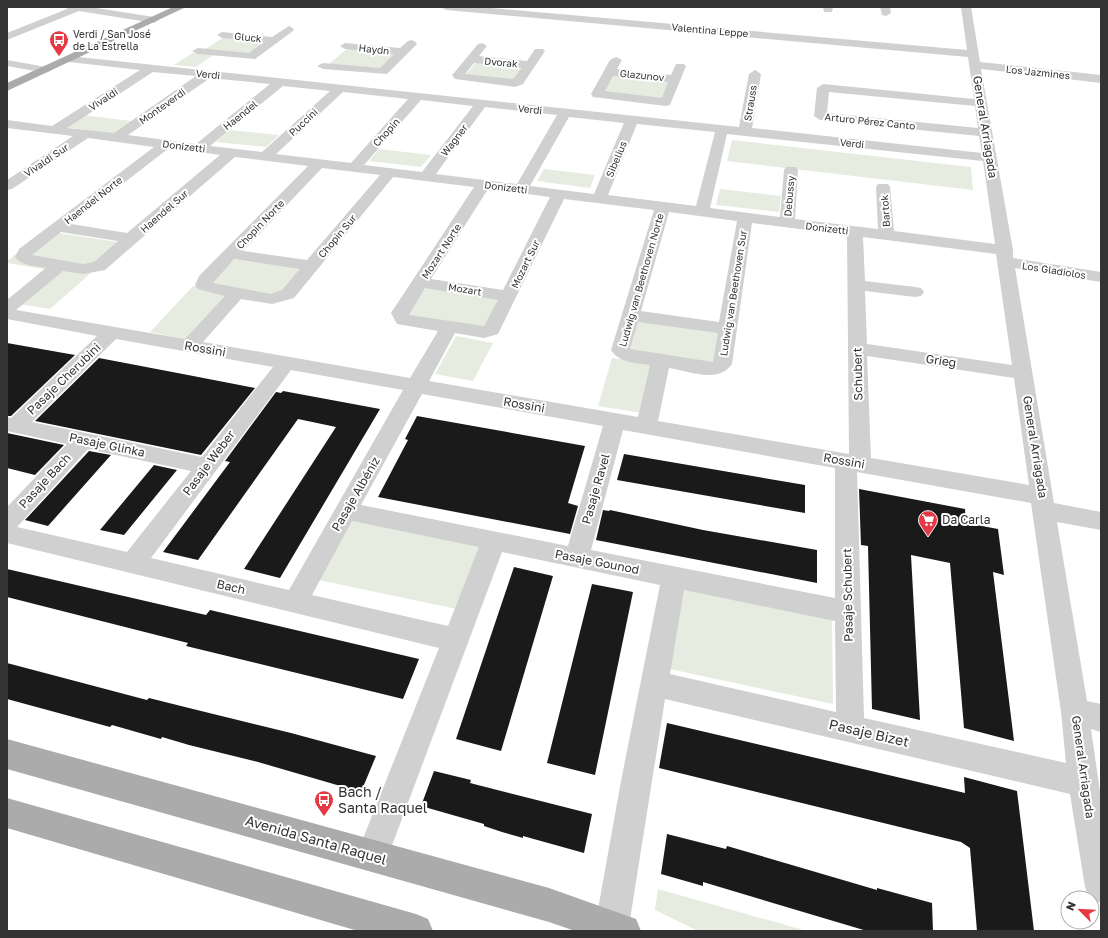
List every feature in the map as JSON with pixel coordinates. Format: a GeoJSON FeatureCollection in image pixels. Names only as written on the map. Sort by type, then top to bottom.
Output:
{"type":"FeatureCollection","features":[{"type":"Feature","properties":{"kind":"main road"},"geometry":{"type":"LineString","coordinates":[[9,87],[181,7]]}},
{"type":"Feature","properties":{"kind":"main road","name":"Avenida Santa Raquel"},"geometry":{"type":"LineString","coordinates":[[7,754],[556,907],[618,928]]}},
{"type":"Feature","properties":{"kind":"main road"},"geometry":{"type":"LineString","coordinates":[[7,812],[404,929]]}},
{"type":"Feature","properties":{"kind":"street"},"geometry":{"type":"LineString","coordinates":[[7,38],[77,7],[154,20]]}},
{"type":"Feature","properties":{"kind":"street","name":"Valentina Leppe"},"geometry":{"type":"LineString","coordinates":[[446,7],[974,60]]}},
{"type":"Feature","properties":{"kind":"street","name":"General Arriagada"},"geometry":{"type":"LineString","coordinates":[[966,7],[1006,256],[1043,503],[1088,715],[1084,782],[1101,887]]}},
{"type":"Feature","properties":{"kind":"street"},"geometry":{"type":"LineString","coordinates":[[237,26],[198,51],[251,57],[289,29]]}},
{"type":"Feature","properties":{"kind":"street","name":"Gluck"},"geometry":{"type":"LineString","coordinates":[[222,35],[274,40]]}},
{"type":"Feature","properties":{"kind":"street"},"geometry":{"type":"LineString","coordinates":[[357,35],[324,66],[383,72],[412,43]]}},
{"type":"Feature","properties":{"kind":"street"},"geometry":{"type":"LineString","coordinates":[[482,46],[458,76],[516,83],[519,81],[539,51]]}},
{"type":"Feature","properties":{"kind":"street","name":"Haydn"},"geometry":{"type":"LineString","coordinates":[[339,51],[403,52]]}},
{"type":"Feature","properties":{"kind":"street","name":"Monteverdi"},"geometry":{"type":"LineString","coordinates":[[116,138],[226,54]]}},
{"type":"Feature","properties":{"kind":"street","name":"Verdi"},"geometry":{"type":"LineString","coordinates":[[69,59],[990,158]]}},
{"type":"Feature","properties":{"kind":"street","name":"Dvorak"},"geometry":{"type":"LineString","coordinates":[[471,59],[530,65]]}},
{"type":"Feature","properties":{"kind":"street"},"geometry":{"type":"LineString","coordinates":[[616,60],[597,94],[666,102],[680,66]]}},
{"type":"Feature","properties":{"kind":"street","name":"Los Jazmines"},"geometry":{"type":"LineString","coordinates":[[974,60],[1101,79]]}},
{"type":"Feature","properties":{"kind":"street"},"geometry":{"type":"LineString","coordinates":[[7,63],[46,70]]}},
{"type":"Feature","properties":{"kind":"street","name":"Vivaldi"},"geometry":{"type":"LineString","coordinates":[[54,130],[151,68]]}},
{"type":"Feature","properties":{"kind":"street","name":"Puccini"},"geometry":{"type":"LineString","coordinates":[[266,156],[337,88],[354,69]]}},
{"type":"Feature","properties":{"kind":"street","name":"Glazunov"},"geometry":{"type":"LineString","coordinates":[[610,72],[675,79]]}},
{"type":"Feature","properties":{"kind":"street","name":"Strauss"},"geometry":{"type":"LineString","coordinates":[[745,132],[755,74]]}},
{"type":"Feature","properties":{"kind":"street"},"geometry":{"type":"LineString","coordinates":[[466,102],[483,80]]}},
{"type":"Feature","properties":{"kind":"street","name":"Haendel"},"geometry":{"type":"LineString","coordinates":[[199,148],[280,82]]}},
{"type":"Feature","properties":{"kind":"street","name":"Arturo Pérez Canto"},"geometry":{"type":"LineString","coordinates":[[982,103],[823,88],[820,116],[986,133]]}},
{"type":"Feature","properties":{"kind":"street","name":"Chopin"},"geometry":{"type":"LineString","coordinates":[[354,168],[418,96]]}},
{"type":"Feature","properties":{"kind":"street","name":"Sibelius"},"geometry":{"type":"LineString","coordinates":[[599,199],[629,119],[635,98]]}},
{"type":"Feature","properties":{"kind":"street","name":"Wagner"},"geometry":{"type":"LineString","coordinates":[[426,177],[482,103]]}},
{"type":"Feature","properties":{"kind":"street"},"geometry":{"type":"LineString","coordinates":[[521,189],[565,112]]}},
{"type":"Feature","properties":{"kind":"street","name":"Donizetti"},"geometry":{"type":"LineString","coordinates":[[7,124],[856,231],[1006,256]]}},
{"type":"Feature","properties":{"kind":"street"},"geometry":{"type":"LineString","coordinates":[[7,138],[26,126]]}},
{"type":"Feature","properties":{"kind":"street"},"geometry":{"type":"LineString","coordinates":[[702,212],[722,129]]}},
{"type":"Feature","properties":{"kind":"street","name":"Vivaldi Sur"},"geometry":{"type":"LineString","coordinates":[[7,186],[86,134]]}},
{"type":"Feature","properties":{"kind":"street","name":"Haendel Norte"},"geometry":{"type":"LineString","coordinates":[[60,265],[30,260],[23,257],[26,252],[166,144]]}},
{"type":"Feature","properties":{"kind":"street","name":"Haendel Sur"},"geometry":{"type":"LineString","coordinates":[[60,265],[83,269],[94,268],[104,263],[232,152]]}},
{"type":"Feature","properties":{"kind":"street","name":"Chopin Norte"},"geometry":{"type":"LineString","coordinates":[[237,293],[210,288],[204,285],[205,280],[319,163]]}},
{"type":"Feature","properties":{"kind":"street","name":"Debussy"},"geometry":{"type":"LineString","coordinates":[[787,222],[791,170]]}},
{"type":"Feature","properties":{"kind":"street","name":"Chopin Sur"},"geometry":{"type":"LineString","coordinates":[[237,293],[272,299],[281,298],[290,292],[390,172]]}},
{"type":"Feature","properties":{"kind":"street","name":"Mozart Norte"},"geometry":{"type":"LineString","coordinates":[[449,327],[401,318],[400,313],[484,184]]}},
{"type":"Feature","properties":{"kind":"street","name":"Bartok"},"geometry":{"type":"LineString","coordinates":[[883,187],[886,235]]}},
{"type":"Feature","properties":{"kind":"street","name":"Mozart Sur"},"geometry":{"type":"LineString","coordinates":[[449,327],[489,332],[494,327],[559,194]]}},
{"type":"Feature","properties":{"kind":"street","name":"Ludwig van Beethoven Norte"},"geometry":{"type":"LineString","coordinates":[[661,361],[630,356],[622,353],[620,347],[663,207]]}},
{"type":"Feature","properties":{"kind":"street","name":"Ludwig van Beethoven Sur"},"geometry":{"type":"LineString","coordinates":[[661,361],[718,368],[722,364],[745,217]]}},
{"type":"Feature","properties":{"kind":"street"},"geometry":{"type":"LineString","coordinates":[[58,227],[132,239]]}},
{"type":"Feature","properties":{"kind":"street","name":"Schubert"},"geometry":{"type":"LineString","coordinates":[[853,463],[858,349],[856,231]]}},
{"type":"Feature","properties":{"kind":"street"},"geometry":{"type":"LineString","coordinates":[[231,254],[312,266]]}},
{"type":"Feature","properties":{"kind":"street","name":"Los Gladiolos"},"geometry":{"type":"LineString","coordinates":[[1006,256],[1101,277]]}},
{"type":"Feature","properties":{"kind":"street"},"geometry":{"type":"LineString","coordinates":[[7,309],[60,265]]}},
{"type":"Feature","properties":{"kind":"street","name":"Mozart"},"geometry":{"type":"LineString","coordinates":[[420,282],[509,296]]}},
{"type":"Feature","properties":{"kind":"street"},"geometry":{"type":"LineString","coordinates":[[857,285],[915,292]]}},
{"type":"Feature","properties":{"kind":"street"},"geometry":{"type":"LineString","coordinates":[[189,346],[237,293]]}},
{"type":"Feature","properties":{"kind":"street","name":"Rossini"},"geometry":{"type":"LineString","coordinates":[[7,314],[853,463],[1043,503],[1101,520]]}},
{"type":"Feature","properties":{"kind":"street"},"geometry":{"type":"LineString","coordinates":[[630,314],[727,328]]}},
{"type":"Feature","properties":{"kind":"street"},"geometry":{"type":"LineString","coordinates":[[417,386],[449,327]]}},
{"type":"Feature","properties":{"kind":"street","name":"Pasaje Cherubini"},"geometry":{"type":"LineString","coordinates":[[11,425],[112,332]]}},
{"type":"Feature","properties":{"kind":"street","name":"Grieg"},"geometry":{"type":"LineString","coordinates":[[858,349],[1023,373]]}},
{"type":"Feature","properties":{"kind":"street"},"geometry":{"type":"LineString","coordinates":[[646,426],[661,361]]}},
{"type":"Feature","properties":{"kind":"street","name":"Pasaje Weber"},"geometry":{"type":"LineString","coordinates":[[132,564],[286,363]]}},
{"type":"Feature","properties":{"kind":"street","name":"Pasaje Albéniz"},"geometry":{"type":"LineString","coordinates":[[294,602],[417,386]]}},
{"type":"Feature","properties":{"kind":"street","name":"Pasaje Ravel"},"geometry":{"type":"LineString","coordinates":[[577,558],[615,421]]}},
{"type":"Feature","properties":{"kind":"street","name":"Pasaje Glinka"},"geometry":{"type":"LineString","coordinates":[[11,425],[207,466]]}},
{"type":"Feature","properties":{"kind":"street","name":"Pasaje Bach"},"geometry":{"type":"LineString","coordinates":[[7,522],[84,440]]}},
{"type":"Feature","properties":{"kind":"street","name":"Pasaje Schubert"},"geometry":{"type":"LineString","coordinates":[[850,728],[848,612],[853,463]]}},
{"type":"Feature","properties":{"kind":"street","name":"Pasaje Gounod"},"geometry":{"type":"LineString","coordinates":[[346,511],[848,612]]}},
{"type":"Feature","properties":{"kind":"street","name":"Bach"},"geometry":{"type":"LineString","coordinates":[[7,534],[456,640]]}},
{"type":"Feature","properties":{"kind":"street"},"geometry":{"type":"LineString","coordinates":[[372,856],[494,541]]}},
{"type":"Feature","properties":{"kind":"street"},"geometry":{"type":"LineString","coordinates":[[618,928],[636,781],[674,577]]}},
{"type":"Feature","properties":{"kind":"street","name":"Pasaje Bizet"},"geometry":{"type":"LineString","coordinates":[[655,684],[1084,782]]}},
{"type":"Feature","properties":{"kind":"shaded area"},"geometry":{"type":"Polygon","coordinates":[[[224,37],[270,41],[250,55],[204,50],[224,37]]]}},
{"type":"Feature","properties":{"kind":"shaded area"},"geometry":{"type":"Polygon","coordinates":[[[348,48],[398,53],[381,70],[329,64],[348,48]]]}},
{"type":"Feature","properties":{"kind":"shaded area"},"geometry":{"type":"Polygon","coordinates":[[[194,52],[215,54],[196,67],[174,65],[194,52]]]}},
{"type":"Feature","properties":{"kind":"shaded area"},"geometry":{"type":"Polygon","coordinates":[[[476,63],[524,67],[515,81],[465,75],[476,63]]]}},
{"type":"Feature","properties":{"kind":"shaded area"},"geometry":{"type":"Polygon","coordinates":[[[614,74],[670,81],[662,99],[603,92],[614,74]]]}},
{"type":"Feature","properties":{"kind":"shaded area"},"geometry":{"type":"Polygon","coordinates":[[[83,115],[132,121],[114,134],[64,127],[83,115]]]}},
{"type":"Feature","properties":{"kind":"shaded area"},"geometry":{"type":"Polygon","coordinates":[[[230,130],[279,135],[266,147],[216,142],[230,130]]]}},
{"type":"Feature","properties":{"kind":"shaded area"},"geometry":{"type":"Polygon","coordinates":[[[732,140],[971,167],[973,190],[727,161],[732,140]]]}},
{"type":"Feature","properties":{"kind":"shaded area"},"geometry":{"type":"Polygon","coordinates":[[[379,149],[431,155],[421,167],[369,161],[379,149]]]}},
{"type":"Feature","properties":{"kind":"shaded area"},"geometry":{"type":"Polygon","coordinates":[[[544,169],[595,175],[590,188],[537,181],[544,169]]]}},
{"type":"Feature","properties":{"kind":"shaded area"},"geometry":{"type":"Polygon","coordinates":[[[720,189],[781,196],[779,212],[716,205],[720,189]]]}},
{"type":"Feature","properties":{"kind":"shaded area"},"geometry":{"type":"Polygon","coordinates":[[[45,231],[125,243],[50,309],[7,302],[7,300],[44,269],[7,263],[7,261],[45,231]]]}},
{"type":"Feature","properties":{"kind":"shaded area"},"geometry":{"type":"Polygon","coordinates":[[[231,259],[306,268],[285,293],[274,296],[234,290],[189,340],[150,332],[192,287],[209,281],[231,259]]]}},
{"type":"Feature","properties":{"kind":"shaded area"},"geometry":{"type":"Polygon","coordinates":[[[426,287],[500,298],[484,327],[407,316],[426,287]]]}},
{"type":"Feature","properties":{"kind":"shaded area"},"geometry":{"type":"Polygon","coordinates":[[[639,318],[720,331],[713,365],[629,352],[639,318]]]}},
{"type":"Feature","properties":{"kind":"shaded area"},"geometry":{"type":"Polygon","coordinates":[[[456,336],[493,343],[473,381],[435,374],[456,336]]]}},
{"type":"Feature","properties":{"kind":"shaded area"},"geometry":{"type":"Polygon","coordinates":[[[612,358],[654,364],[642,413],[598,406],[612,358]]]}},
{"type":"Feature","properties":{"kind":"shaded area"},"geometry":{"type":"Polygon","coordinates":[[[346,520],[481,546],[457,609],[314,579],[346,520]]]}},
{"type":"Feature","properties":{"kind":"shaded area"},"geometry":{"type":"Polygon","coordinates":[[[682,589],[832,618],[833,704],[670,669],[682,589]]]}},
{"type":"Feature","properties":{"kind":"shaded area"},"geometry":{"type":"Polygon","coordinates":[[[658,889],[807,931],[698,931],[655,910],[658,889]]]}},
{"type":"Feature","properties":{"kind":"building"},"geometry":{"type":"Polygon","coordinates":[[[7,343],[75,355],[11,416],[7,416],[7,343]]]}},
{"type":"Feature","properties":{"kind":"building"},"geometry":{"type":"Polygon","coordinates":[[[99,358],[255,388],[201,455],[35,421],[99,358]]]}},
{"type":"Feature","properties":{"kind":"building"},"geometry":{"type":"Polygon","coordinates":[[[283,391],[380,409],[280,578],[244,569],[336,427],[298,419],[198,560],[163,552],[230,462],[225,461],[276,392],[281,393],[283,391]]]}},
{"type":"Feature","properties":{"kind":"building"},"geometry":{"type":"Polygon","coordinates":[[[417,416],[585,446],[568,503],[578,506],[570,534],[378,497],[408,440],[405,439],[417,416]]]}},
{"type":"Feature","properties":{"kind":"building"},"geometry":{"type":"Polygon","coordinates":[[[7,433],[64,445],[35,475],[7,468],[7,433]]]}},
{"type":"Feature","properties":{"kind":"building"},"geometry":{"type":"Polygon","coordinates":[[[89,451],[111,455],[48,526],[25,520],[89,451]]]}},
{"type":"Feature","properties":{"kind":"building"},"geometry":{"type":"Polygon","coordinates":[[[624,454],[805,485],[805,513],[617,480],[624,454]]]}},
{"type":"Feature","properties":{"kind":"building"},"geometry":{"type":"Polygon","coordinates":[[[154,465],[177,470],[124,535],[100,530],[154,465]]]}},
{"type":"Feature","properties":{"kind":"building"},"geometry":{"type":"Polygon","coordinates":[[[859,489],[965,509],[966,523],[998,529],[1004,575],[993,572],[1014,741],[964,728],[950,563],[911,555],[920,720],[872,709],[868,546],[861,545],[859,489]]]}},
{"type":"Feature","properties":{"kind":"building"},"geometry":{"type":"Polygon","coordinates":[[[603,510],[610,510],[703,530],[817,550],[817,583],[596,540],[603,510]]]}},
{"type":"Feature","properties":{"kind":"building"},"geometry":{"type":"Polygon","coordinates":[[[514,567],[553,576],[501,751],[456,739],[514,567]]]}},
{"type":"Feature","properties":{"kind":"building"},"geometry":{"type":"Polygon","coordinates":[[[7,569],[206,615],[210,610],[419,659],[403,699],[186,646],[188,643],[7,597],[7,569]]]}},
{"type":"Feature","properties":{"kind":"building"},"geometry":{"type":"Polygon","coordinates":[[[592,584],[633,592],[595,775],[547,763],[592,584]]]}},
{"type":"Feature","properties":{"kind":"building"},"geometry":{"type":"Polygon","coordinates":[[[7,663],[147,700],[149,698],[291,733],[376,756],[361,792],[258,762],[162,737],[161,739],[112,725],[110,727],[7,699],[7,663]]]}},
{"type":"Feature","properties":{"kind":"building"},"geometry":{"type":"Polygon","coordinates":[[[667,723],[965,793],[964,777],[1017,791],[1034,931],[977,931],[970,848],[961,842],[659,768],[667,723]]]}},
{"type":"Feature","properties":{"kind":"building"},"geometry":{"type":"Polygon","coordinates":[[[434,771],[471,780],[470,783],[592,814],[584,853],[523,836],[523,838],[502,832],[484,826],[484,824],[421,806],[434,771]]]}},
{"type":"Feature","properties":{"kind":"building"},"geometry":{"type":"Polygon","coordinates":[[[667,834],[726,849],[727,846],[877,890],[877,888],[932,903],[933,931],[867,931],[703,882],[703,886],[661,874],[667,834]]]}},
{"type":"Feature","properties":{"kind":"place","name":"Verdi / San José de La Estrella"},"geometry":{"type":"Point","coordinates":[59,57]}},
{"type":"Feature","properties":{"kind":"place","name":"Da Carla"},"geometry":{"type":"Point","coordinates":[928,537]}},
{"type":"Feature","properties":{"kind":"place","name":"Bach / Santa Raquel"},"geometry":{"type":"Point","coordinates":[324,817]}}]}
